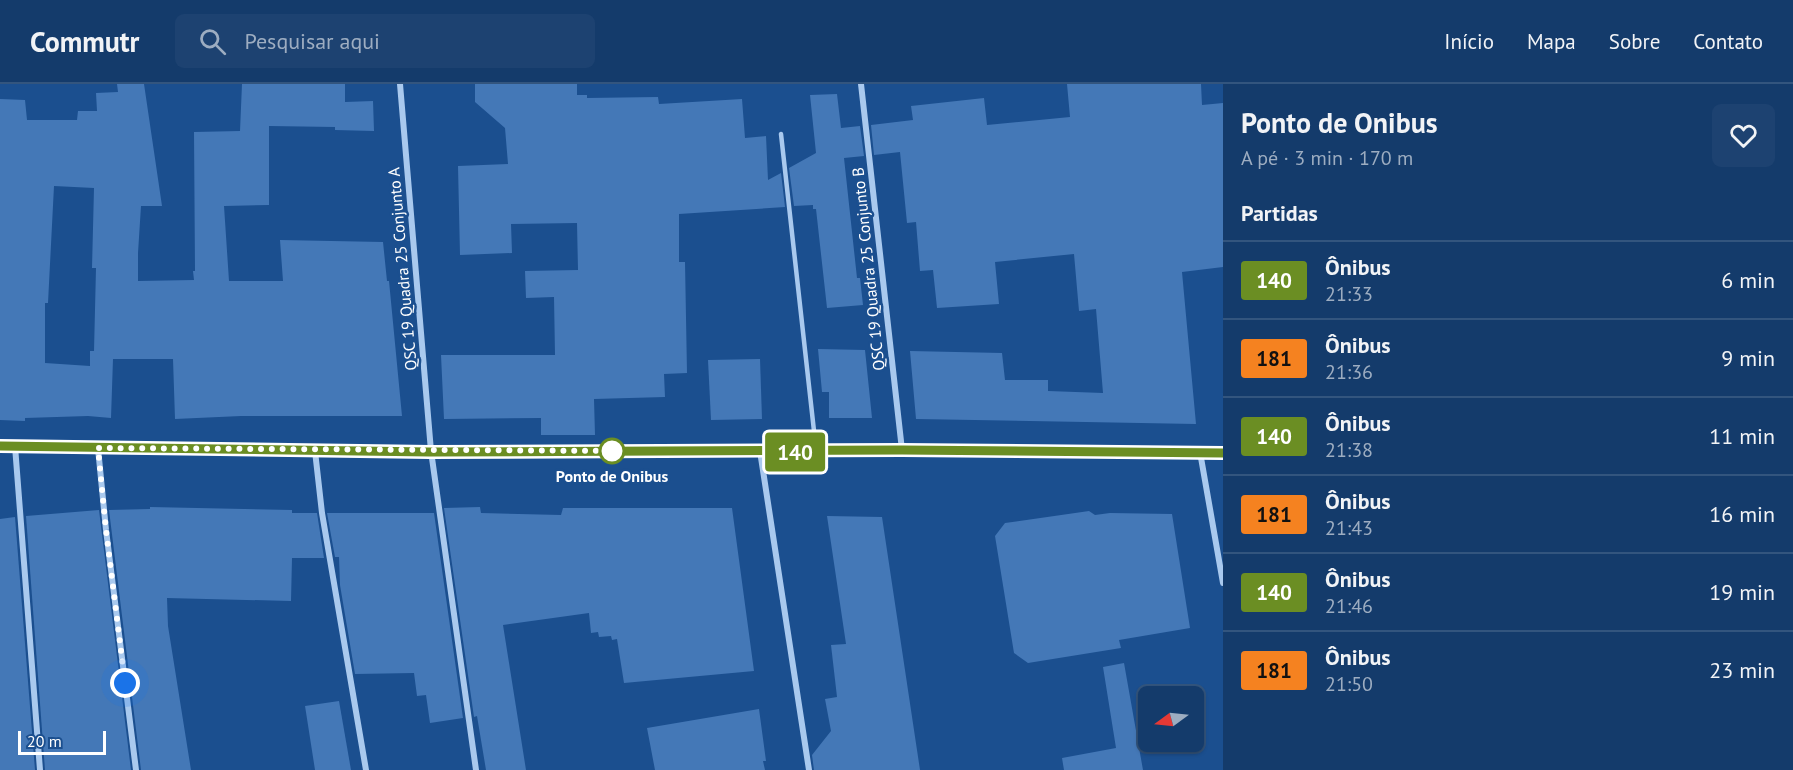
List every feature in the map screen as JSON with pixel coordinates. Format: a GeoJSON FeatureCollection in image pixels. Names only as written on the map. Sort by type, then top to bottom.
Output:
{"type":"FeatureCollection","features":[{"type":"Feature","properties":{"kind":"street","name":"QSC 19 Quadra 25 Conjunto A"},"geometry":{"type":"LineString","coordinates":[[400,84],[430,452],[476,770]]}},
{"type":"Feature","properties":{"kind":"street","name":"QSC 19 Quadra 25 Conjunto B"},"geometry":{"type":"LineString","coordinates":[[861,84],[902,450]]}},
{"type":"Feature","properties":{"kind":"street"},"geometry":{"type":"LineString","coordinates":[[0,446],[430,452],[902,450],[1223,453]]}},
{"type":"Feature","properties":{"kind":"street"},"geometry":{"type":"LineString","coordinates":[[15,446],[40,770]]}},
{"type":"Feature","properties":{"kind":"street"},"geometry":{"type":"LineString","coordinates":[[98,448],[136,770]]}},
{"type":"Feature","properties":{"kind":"street"},"geometry":{"type":"LineString","coordinates":[[315,451],[322,513],[366,770]]}},
{"type":"Feature","properties":{"kind":"street"},"geometry":{"type":"LineString","coordinates":[[760,451],[808,770]]}},
{"type":"Feature","properties":{"kind":"street"},"geometry":{"type":"LineString","coordinates":[[1200,452],[1223,583]]}},
{"type":"Feature","properties":{"kind":"lane"},"geometry":{"type":"LineString","coordinates":[[782,134],[817,452]]}},
{"type":"Feature","properties":{"kind":"building"},"geometry":{"type":"Polygon","coordinates":[[[117,84],[144,84],[162,206],[141,206],[138,281],[194,280],[194,132],[240,131],[242,84],[345,84],[345,102],[373,101],[374,131],[335,130],[335,127],[269,126],[269,205],[224,206],[229,281],[283,281],[280,240],[383,242],[402,416],[241,416],[175,419],[173,359],[113,359],[111,418],[88,416],[25,418],[25,421],[0,420],[0,99],[25,100],[27,120],[77,120],[78,111],[97,111],[96,93],[118,92],[117,84]],[[54,186],[48,303],[45,303],[45,363],[90,366],[90,351],[94,351],[96,268],[92,268],[94,188],[54,186]]]}},
{"type":"Feature","properties":{"kind":"building"},"geometry":{"type":"Polygon","coordinates":[[[475,84],[577,84],[577,95],[587,95],[587,98],[658,97],[659,104],[742,99],[745,138],[766,136],[768,180],[781,173],[785,207],[679,214],[679,262],[685,262],[687,373],[664,374],[665,397],[594,399],[595,435],[541,435],[541,418],[444,419],[441,355],[555,355],[554,297],[526,298],[525,271],[578,270],[577,223],[511,224],[512,253],[460,255],[458,166],[508,164],[505,128],[475,102],[475,84]]]}},
{"type":"Feature","properties":{"kind":"building"},"geometry":{"type":"Polygon","coordinates":[[[1067,84],[1201,84],[1202,105],[1223,103],[1223,267],[1182,272],[1196,424],[916,419],[910,351],[1002,353],[1005,380],[1048,380],[1048,391],[1103,393],[1096,309],[1079,311],[1074,254],[995,262],[999,304],[937,308],[933,270],[920,271],[916,222],[907,223],[900,152],[874,155],[871,125],[913,120],[911,106],[984,98],[987,125],[1070,117],[1067,84]]]}},
{"type":"Feature","properties":{"kind":"building"},"geometry":{"type":"Polygon","coordinates":[[[837,94],[841,128],[860,126],[864,156],[844,158],[857,278],[860,278],[863,305],[827,308],[816,209],[813,209],[813,205],[794,206],[789,168],[816,153],[810,95],[837,94]]]}},
{"type":"Feature","properties":{"kind":"building"},"geometry":{"type":"Polygon","coordinates":[[[818,349],[865,350],[872,418],[829,418],[829,392],[822,392],[818,349]]]}},
{"type":"Feature","properties":{"kind":"building"},"geometry":{"type":"Polygon","coordinates":[[[760,359],[762,419],[711,420],[708,360],[760,359]]]}},
{"type":"Feature","properties":{"kind":"building"},"geometry":{"type":"Polygon","coordinates":[[[150,507],[292,510],[292,513],[317,513],[324,558],[292,558],[291,601],[167,598],[168,626],[191,770],[141,770],[109,510],[150,509],[150,507]]]}},
{"type":"Feature","properties":{"kind":"building"},"geometry":{"type":"Polygon","coordinates":[[[480,507],[481,513],[561,515],[563,508],[732,508],[754,671],[624,683],[617,639],[612,640],[611,636],[599,637],[598,632],[591,633],[589,613],[503,625],[526,770],[486,770],[477,716],[474,717],[444,508],[480,507]]]}},
{"type":"Feature","properties":{"kind":"building"},"geometry":{"type":"Polygon","coordinates":[[[99,510],[131,770],[45,770],[26,516],[99,510]]]}},
{"type":"Feature","properties":{"kind":"building"},"geometry":{"type":"Polygon","coordinates":[[[1089,511],[1095,515],[1110,513],[1172,514],[1190,628],[1119,640],[1121,648],[1028,663],[1014,653],[995,536],[1005,523],[1089,511]]]}},
{"type":"Feature","properties":{"kind":"building"},"geometry":{"type":"Polygon","coordinates":[[[327,513],[434,513],[463,718],[430,723],[426,695],[417,696],[414,673],[355,674],[340,585],[339,557],[335,557],[327,513]]]}},
{"type":"Feature","properties":{"kind":"building"},"geometry":{"type":"Polygon","coordinates":[[[827,516],[882,517],[920,770],[814,770],[812,755],[831,731],[825,699],[837,697],[831,645],[846,644],[827,516]]]}},
{"type":"Feature","properties":{"kind":"building"},"geometry":{"type":"Polygon","coordinates":[[[15,517],[35,770],[0,770],[0,519],[15,517]]]}},
{"type":"Feature","properties":{"kind":"building"},"geometry":{"type":"Polygon","coordinates":[[[1124,663],[1143,770],[1064,770],[1062,758],[1116,748],[1103,667],[1124,663]]]}},
{"type":"Feature","properties":{"kind":"building"},"geometry":{"type":"Polygon","coordinates":[[[339,701],[351,770],[315,770],[305,706],[339,701]]]}},
{"type":"Feature","properties":{"kind":"building"},"geometry":{"type":"Polygon","coordinates":[[[759,709],[766,761],[763,761],[765,770],[655,770],[647,728],[759,709]]]}},
{"type":"Feature","properties":{"kind":"bus line","name":"140"},"geometry":{"type":"LineString","coordinates":[[0,446],[430,452],[902,450],[1223,453]]}},
{"type":"Feature","properties":{"kind":"place","name":"Ponto de Onibus"},"geometry":{"type":"Point","coordinates":[612,451]}},
{"type":"Feature","properties":{"kind":"route"},"geometry":{"type":"LineString","coordinates":[[125,683],[98,448],[430,452],[619,451],[612,451]]}}]}
